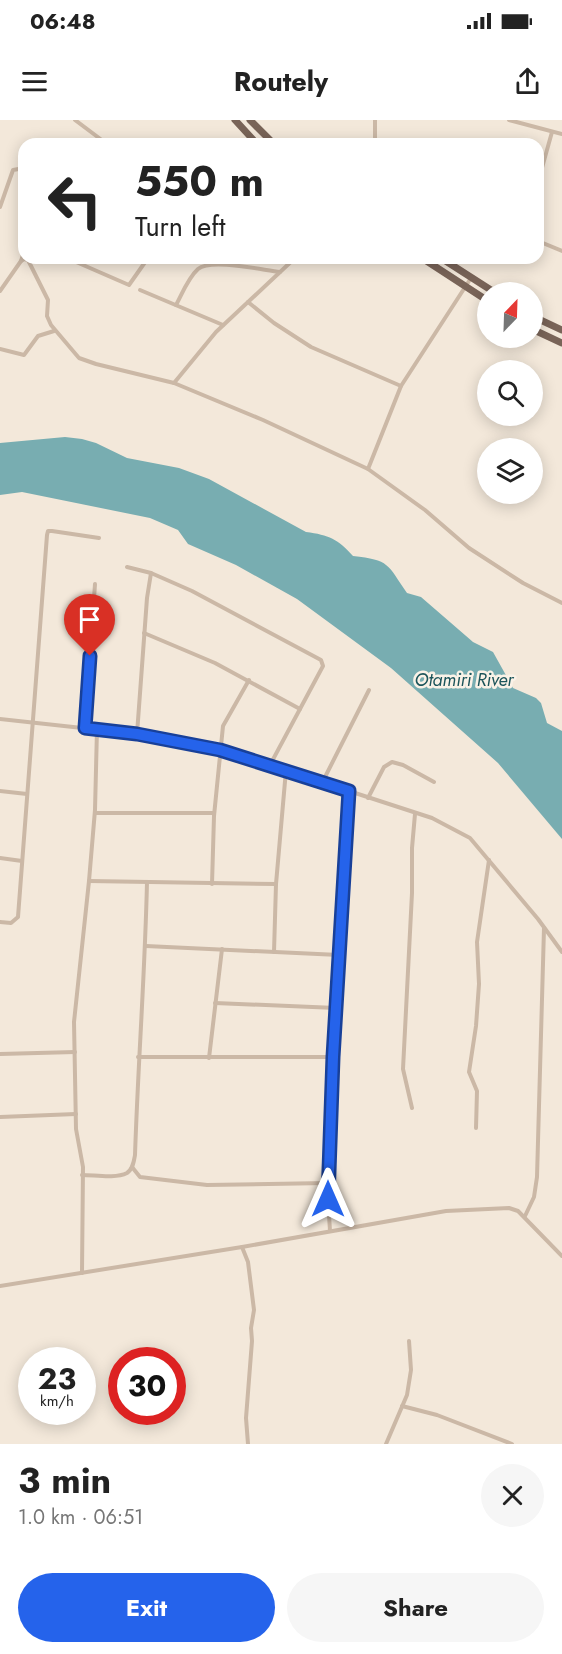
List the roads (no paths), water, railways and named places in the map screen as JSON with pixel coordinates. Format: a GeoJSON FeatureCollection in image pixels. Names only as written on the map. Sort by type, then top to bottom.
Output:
{"type":"FeatureCollection","features":[{"type":"Feature","properties":{"kind":"main road"},"geometry":{"type":"LineString","coordinates":[[235,120],[252,138]]}},
{"type":"Feature","properties":{"kind":"main road"},"geometry":{"type":"LineString","coordinates":[[250,120],[268,138]]}},
{"type":"Feature","properties":{"kind":"main road"},"geometry":{"type":"LineString","coordinates":[[431,264],[477,294]]}},
{"type":"Feature","properties":{"kind":"main road"},"geometry":{"type":"LineString","coordinates":[[450,264],[478,282]]}},
{"type":"Feature","properties":{"kind":"main road"},"geometry":{"type":"LineString","coordinates":[[543,321],[562,330]]}},
{"type":"Feature","properties":{"kind":"main road"},"geometry":{"type":"LineString","coordinates":[[543,334],[562,343]]}},
{"type":"Feature","properties":{"kind":"street"},"geometry":{"type":"LineString","coordinates":[[75,120],[99,138]]}},
{"type":"Feature","properties":{"kind":"street"},"geometry":{"type":"LineString","coordinates":[[375,120],[375,138]]}},
{"type":"Feature","properties":{"kind":"street"},"geometry":{"type":"LineString","coordinates":[[509,120],[562,134]]}},
{"type":"Feature","properties":{"kind":"street"},"geometry":{"type":"LineString","coordinates":[[544,161],[552,132]]}},
{"type":"Feature","properties":{"kind":"street"},"geometry":{"type":"LineString","coordinates":[[0,207],[13,170],[18,169]]}},
{"type":"Feature","properties":{"kind":"street"},"geometry":{"type":"LineString","coordinates":[[544,244],[562,251]]}},
{"type":"Feature","properties":{"kind":"street"},"geometry":{"type":"LineString","coordinates":[[0,291],[19,264]]}},
{"type":"Feature","properties":{"kind":"street"},"geometry":{"type":"LineString","coordinates":[[31,264],[47,296],[47,316],[54,331],[79,358],[174,383],[263,420],[368,469],[425,510],[469,548],[523,584],[562,603]]}},
{"type":"Feature","properties":{"kind":"street"},"geometry":{"type":"LineString","coordinates":[[81,264],[129,285],[144,264]]}},
{"type":"Feature","properties":{"kind":"street"},"geometry":{"type":"LineString","coordinates":[[176,305],[195,271],[202,266],[217,264],[281,272]]}},
{"type":"Feature","properties":{"kind":"street"},"geometry":{"type":"LineString","coordinates":[[174,383],[223,325],[289,264]]}},
{"type":"Feature","properties":{"kind":"street"},"geometry":{"type":"LineString","coordinates":[[368,469],[400,386],[471,278]]}},
{"type":"Feature","properties":{"kind":"street"},"geometry":{"type":"LineString","coordinates":[[140,290],[223,325]]}},
{"type":"Feature","properties":{"kind":"street"},"geometry":{"type":"LineString","coordinates":[[248,302],[274,323],[311,347],[400,386]]}},
{"type":"Feature","properties":{"kind":"street"},"geometry":{"type":"LineString","coordinates":[[0,349],[24,355],[38,336],[54,331]]}},
{"type":"Feature","properties":{"kind":"street"},"geometry":{"type":"LineString","coordinates":[[0,922],[11,923],[18,917],[48,531],[99,537]]}},
{"type":"Feature","properties":{"kind":"street"},"geometry":{"type":"LineString","coordinates":[[127,567],[151,573],[192,591],[321,660],[322,666],[270,765]]}},
{"type":"Feature","properties":{"kind":"street"},"geometry":{"type":"LineString","coordinates":[[137,734],[147,598],[151,573]]}},
{"type":"Feature","properties":{"kind":"street"},"geometry":{"type":"LineString","coordinates":[[85,728],[95,584]]}},
{"type":"Feature","properties":{"kind":"street"},"geometry":{"type":"LineString","coordinates":[[144,633],[249,680],[300,709]]}},
{"type":"Feature","properties":{"kind":"street"},"geometry":{"type":"LineString","coordinates":[[212,884],[214,813],[224,726],[249,680]]}},
{"type":"Feature","properties":{"kind":"street"},"geometry":{"type":"LineString","coordinates":[[322,783],[369,690]]}},
{"type":"Feature","properties":{"kind":"street"},"geometry":{"type":"LineString","coordinates":[[0,719],[137,734],[220,750],[432,818],[470,838],[562,952]]}},
{"type":"Feature","properties":{"kind":"street"},"geometry":{"type":"LineString","coordinates":[[82,1274],[82,1154],[76,1129],[74,1022],[89,881],[97,729]]}},
{"type":"Feature","properties":{"kind":"street"},"geometry":{"type":"LineString","coordinates":[[368,798],[384,767],[392,762],[403,765],[434,782]]}},
{"type":"Feature","properties":{"kind":"street"},"geometry":{"type":"LineString","coordinates":[[274,952],[276,884],[286,770]]}},
{"type":"Feature","properties":{"kind":"street"},"geometry":{"type":"LineString","coordinates":[[0,791],[27,794]]}},
{"type":"Feature","properties":{"kind":"street"},"geometry":{"type":"LineString","coordinates":[[330,1231],[327,1183],[349,791]]}},
{"type":"Feature","properties":{"kind":"street"},"geometry":{"type":"LineString","coordinates":[[94,813],[214,813]]}},
{"type":"Feature","properties":{"kind":"street"},"geometry":{"type":"LineString","coordinates":[[412,1108],[403,1069],[412,893],[412,848],[416,814]]}},
{"type":"Feature","properties":{"kind":"street"},"geometry":{"type":"LineString","coordinates":[[0,858],[22,861]]}},
{"type":"Feature","properties":{"kind":"street"},"geometry":{"type":"LineString","coordinates":[[476,1128],[477,1091],[469,1071],[476,1026],[479,984],[477,942],[489,859]]}},
{"type":"Feature","properties":{"kind":"street"},"geometry":{"type":"LineString","coordinates":[[89,881],[276,884]]}},
{"type":"Feature","properties":{"kind":"street"},"geometry":{"type":"LineString","coordinates":[[82,1175],[107,1176],[127,1173],[132,1167],[135,1155],[138,1057],[146,946],[147,882]]}},
{"type":"Feature","properties":{"kind":"street"},"geometry":{"type":"LineString","coordinates":[[525,1216],[534,1197],[537,1177],[544,927]]}},
{"type":"Feature","properties":{"kind":"street"},"geometry":{"type":"LineString","coordinates":[[146,946],[339,955]]}},
{"type":"Feature","properties":{"kind":"street"},"geometry":{"type":"LineString","coordinates":[[209,1058],[222,950]]}},
{"type":"Feature","properties":{"kind":"street"},"geometry":{"type":"LineString","coordinates":[[215,1003],[336,1008]]}},
{"type":"Feature","properties":{"kind":"street"},"geometry":{"type":"LineString","coordinates":[[0,1054],[75,1052]]}},
{"type":"Feature","properties":{"kind":"street"},"geometry":{"type":"LineString","coordinates":[[138,1057],[333,1057]]}},
{"type":"Feature","properties":{"kind":"street"},"geometry":{"type":"LineString","coordinates":[[0,1117],[76,1114]]}},
{"type":"Feature","properties":{"kind":"street"},"geometry":{"type":"LineString","coordinates":[[132,1167],[140,1177],[207,1185],[327,1183]]}},
{"type":"Feature","properties":{"kind":"street"},"geometry":{"type":"LineString","coordinates":[[0,1286],[446,1211],[509,1208],[519,1211],[562,1256]]}},
{"type":"Feature","properties":{"kind":"street"},"geometry":{"type":"LineString","coordinates":[[242,1247],[248,1262],[254,1310],[246,1418],[248,1444]]}},
{"type":"Feature","properties":{"kind":"street"},"geometry":{"type":"LineString","coordinates":[[386,1444],[407,1395],[411,1370],[409,1341]]}},
{"type":"Feature","properties":{"kind":"street"},"geometry":{"type":"LineString","coordinates":[[402,1406],[437,1414],[512,1444]]}},
{"type":"Feature","properties":{"kind":"water","name":"Otamiri River"},"geometry":{"type":"Polygon","coordinates":[[[65,437],[96,443],[127,458],[179,468],[209,479],[306,532],[332,539],[353,556],[374,559],[386,565],[407,593],[421,597],[473,642],[493,652],[513,688],[536,698],[541,703],[547,723],[562,731],[562,839],[498,763],[391,668],[297,599],[236,565],[188,544],[178,530],[150,518],[22,492],[0,495],[0,443],[65,437]]]}}]}
